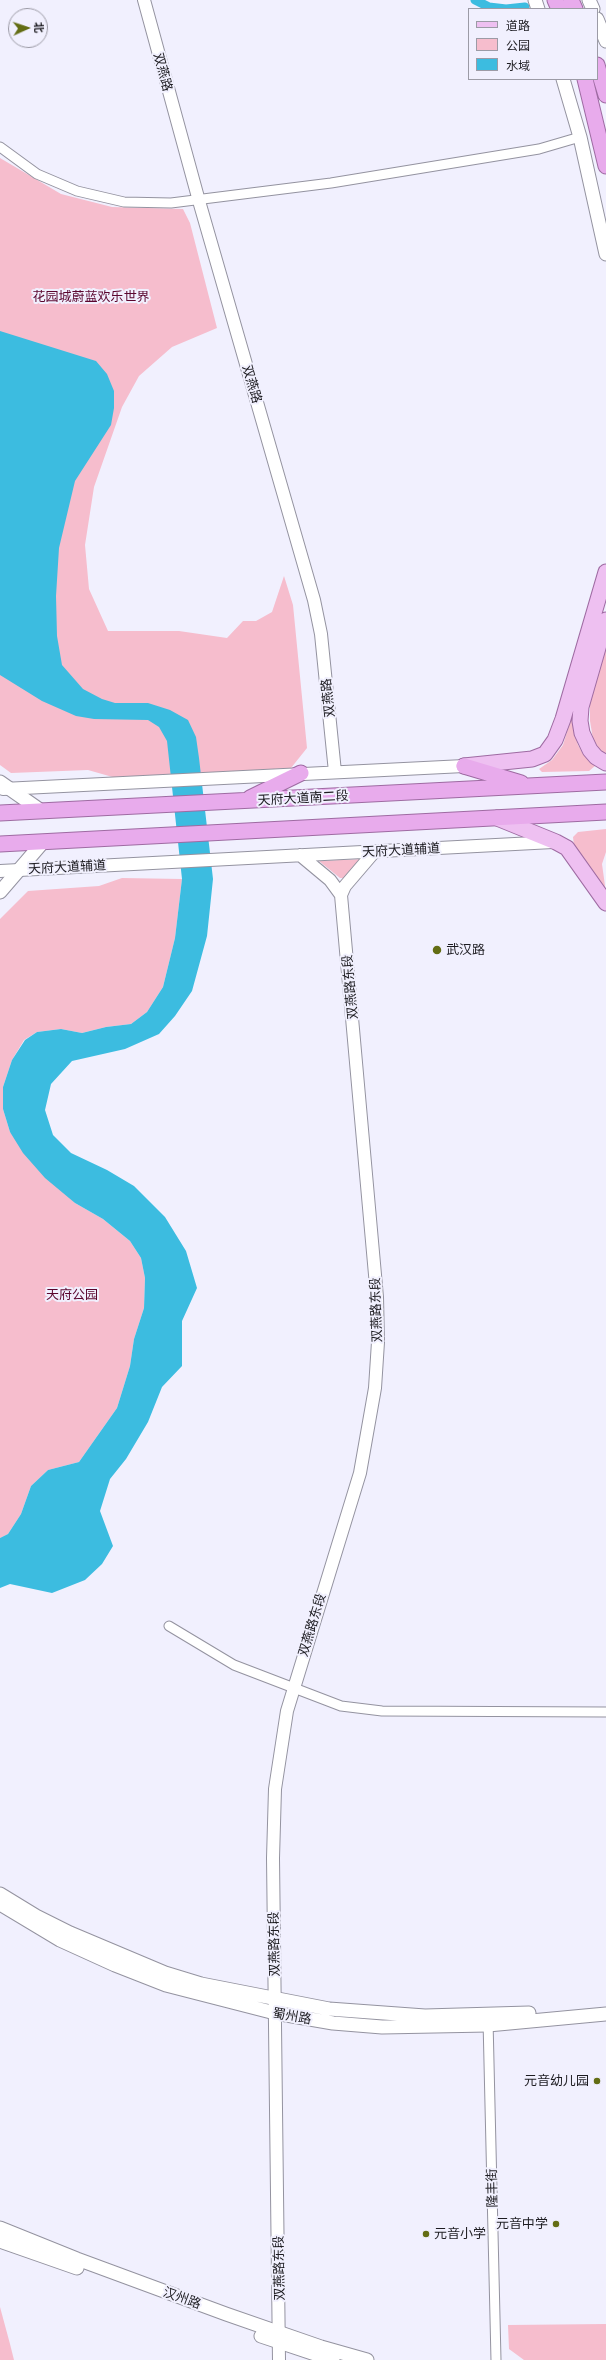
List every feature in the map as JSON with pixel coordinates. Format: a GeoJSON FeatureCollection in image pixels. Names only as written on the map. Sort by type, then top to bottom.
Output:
{"type":"FeatureCollection","features":[{"type":"Feature","properties":{"kind":"highway"},"geometry":{"type":"LineString","coordinates":[[598,68],[606,95]]}},
{"type":"Feature","properties":{"kind":"highway"},"geometry":{"type":"LineString","coordinates":[[585,80],[606,166]]}},
{"type":"Feature","properties":{"kind":"highway"},"geometry":{"type":"LineString","coordinates":[[464,766],[531,786]]}},
{"type":"Feature","properties":{"kind":"highway"},"geometry":{"type":"LineString","coordinates":[[243,801],[301,773]]}},
{"type":"Feature","properties":{"kind":"highway","name":"天府大道南二段"},"geometry":{"type":"LineString","coordinates":[[0,813],[40,810],[132,808],[606,782]]}},
{"type":"Feature","properties":{"kind":"highway"},"geometry":{"type":"LineString","coordinates":[[0,844],[606,812]]}},
{"type":"Feature","properties":{"kind":"main road"},"geometry":{"type":"LineString","coordinates":[[598,21],[606,41]]}},
{"type":"Feature","properties":{"kind":"main road"},"geometry":{"type":"LineString","coordinates":[[563,80],[580,137],[606,254]]}},
{"type":"Feature","properties":{"kind":"main road"},"geometry":{"type":"LineString","coordinates":[[464,766],[532,759],[545,754],[551,745],[563,719],[606,572]]}},
{"type":"Feature","properties":{"kind":"main road"},"geometry":{"type":"LineString","coordinates":[[606,620],[581,707],[580,721],[582,733],[590,750],[596,757],[606,763]]}},
{"type":"Feature","properties":{"kind":"main road"},"geometry":{"type":"LineString","coordinates":[[3,786],[40,810]]}},
{"type":"Feature","properties":{"kind":"main road"},"geometry":{"type":"LineString","coordinates":[[497,818],[567,848],[606,903]]}},
{"type":"Feature","properties":{"kind":"main road"},"geometry":{"type":"LineString","coordinates":[[0,892],[43,842]]}},
{"type":"Feature","properties":{"kind":"main road","name":"蜀州路"},"geometry":{"type":"LineString","coordinates":[[0,1894],[36,1916],[70,1933],[165,1973],[201,1984],[328,2009],[394,2015],[488,2020],[606,2005]]}},
{"type":"Feature","properties":{"kind":"main road","name":"蜀州路"},"geometry":{"type":"LineString","coordinates":[[0,1904],[48,1933],[115,1965],[166,1985],[275,2013],[333,2023],[382,2027],[606,2014]]}},
{"type":"Feature","properties":{"kind":"main road","name":"汉州路"},"geometry":{"type":"LineString","coordinates":[[0,2228],[279,2337],[333,2360]]}},
{"type":"Feature","properties":{"kind":"main road","name":"汉州路"},"geometry":{"type":"LineString","coordinates":[[0,2241],[279,2337],[367,2360]]}},
{"type":"Feature","properties":{"kind":"street","name":"双燕路"},"geometry":{"type":"LineString","coordinates":[[144,0],[199,201],[314,600],[322,634],[335,772]]}},
{"type":"Feature","properties":{"kind":"street"},"geometry":{"type":"LineString","coordinates":[[0,147],[37,174],[77,191],[124,202],[171,203],[199,201],[214,196],[331,183],[531,150],[580,137]]}},
{"type":"Feature","properties":{"kind":"street"},"geometry":{"type":"LineString","coordinates":[[3,786],[128,782],[464,766]]}},
{"type":"Feature","properties":{"kind":"street","name":"天府大道辅道"},"geometry":{"type":"LineString","coordinates":[[0,871],[556,842]]}},
{"type":"Feature","properties":{"kind":"street"},"geometry":{"type":"LineString","coordinates":[[341,896],[344,886],[376,851]]}},
{"type":"Feature","properties":{"kind":"street","name":"双燕路东段"},"geometry":{"type":"LineString","coordinates":[[279,2360],[276,1998],[273,1858],[275,1797],[280,1750],[293,1689],[360,1474],[374,1395],[378,1342],[377,1297],[341,896],[330,880],[300,855]]}},
{"type":"Feature","properties":{"kind":"street"},"geometry":{"type":"LineString","coordinates":[[169,1626],[234,1665],[293,1689],[341,1706],[382,1711],[606,1712]]}},
{"type":"Feature","properties":{"kind":"street","name":"隆丰街"},"geometry":{"type":"LineString","coordinates":[[488,2020],[496,2360]]}},
{"type":"Feature","properties":{"kind":"green space","name":"花园城蔚蓝欢乐世界"},"geometry":{"type":"Polygon","coordinates":[[[0,158],[61,194],[112,207],[183,209],[190,223],[217,328],[172,347],[139,376],[122,407],[94,487],[85,545],[89,589],[108,631],[179,631],[227,638],[243,621],[256,621],[272,612],[284,576],[293,605],[307,748],[291,768],[116,778],[88,770],[11,773],[0,765],[0,158]]]}},
{"type":"Feature","properties":{"kind":"green space"},"geometry":{"type":"Polygon","coordinates":[[[606,648],[606,753],[601,752],[593,739],[590,721],[590,700],[606,648]]]}},
{"type":"Feature","properties":{"kind":"green space"},"geometry":{"type":"Polygon","coordinates":[[[574,709],[575,735],[578,745],[583,754],[595,762],[595,766],[589,771],[542,772],[539,769],[552,760],[563,745],[574,709]]]}},
{"type":"Feature","properties":{"kind":"green space"},"geometry":{"type":"Polygon","coordinates":[[[606,829],[606,852],[602,864],[606,893],[574,846],[573,837],[578,832],[606,829]]]}},
{"type":"Feature","properties":{"kind":"green space"},"geometry":{"type":"Polygon","coordinates":[[[363,859],[346,878],[340,878],[319,861],[363,859]]]}},
{"type":"Feature","properties":{"kind":"green space","name":"天府公园"},"geometry":{"type":"Polygon","coordinates":[[[122,878],[182,879],[175,938],[163,987],[147,1012],[131,1024],[106,1027],[82,1033],[61,1029],[37,1032],[24,1040],[12,1060],[3,1087],[3,1109],[10,1132],[75,1203],[103,1219],[130,1241],[141,1258],[145,1278],[144,1308],[134,1339],[130,1366],[117,1408],[79,1462],[48,1470],[31,1486],[21,1514],[8,1534],[0,1538],[0,919],[28,891],[99,886],[122,878]]]}},
{"type":"Feature","properties":{"kind":"green space"},"geometry":{"type":"Polygon","coordinates":[[[0,2307],[10,2344],[14,2360],[0,2360],[0,2307]]]}},
{"type":"Feature","properties":{"kind":"green space"},"geometry":{"type":"Polygon","coordinates":[[[606,2324],[606,2360],[524,2360],[509,2349],[508,2325],[606,2324]]]}},
{"type":"Feature","properties":{"kind":"water"},"geometry":{"type":"Polygon","coordinates":[[[0,331],[96,361],[107,374],[114,391],[114,408],[111,425],[75,481],[59,548],[56,596],[57,636],[62,665],[83,689],[102,699],[115,703],[148,703],[170,710],[188,720],[196,737],[213,879],[207,936],[192,991],[175,1016],[159,1034],[125,1049],[72,1061],[51,1084],[45,1110],[53,1135],[71,1153],[107,1170],[134,1186],[165,1217],[186,1251],[197,1288],[182,1321],[182,1366],[162,1387],[148,1422],[126,1459],[110,1479],[100,1511],[113,1546],[102,1564],[85,1580],[52,1593],[10,1584],[0,1588],[0,1538],[8,1534],[21,1514],[31,1486],[48,1470],[79,1462],[117,1408],[130,1366],[134,1339],[144,1308],[145,1278],[141,1258],[130,1241],[103,1219],[75,1203],[45,1178],[23,1153],[10,1132],[3,1109],[3,1087],[12,1060],[25,1040],[37,1032],[61,1029],[82,1033],[106,1027],[131,1024],[147,1012],[163,987],[175,938],[182,879],[167,741],[159,727],[148,720],[94,719],[76,716],[42,701],[0,675],[0,331]]]}},
{"type":"Feature","properties":{"kind":"waterway"},"geometry":{"type":"LineString","coordinates":[[475,0],[489,7],[498,8]]}},
{"type":"Feature","properties":{"kind":"waterway"},"geometry":{"type":"LineString","coordinates":[[516,8],[525,7]]}},
{"type":"Feature","properties":{"kind":"place","name":"武汉路"},"geometry":{"type":"Point","coordinates":[437,950]}},
{"type":"Feature","properties":{"kind":"place","name":"元音幼儿园"},"geometry":{"type":"Point","coordinates":[597,2081]}},
{"type":"Feature","properties":{"kind":"place","name":"元音中学"},"geometry":{"type":"Point","coordinates":[556,2224]}},
{"type":"Feature","properties":{"kind":"place","name":"元音小学"},"geometry":{"type":"Point","coordinates":[426,2234]}}]}
